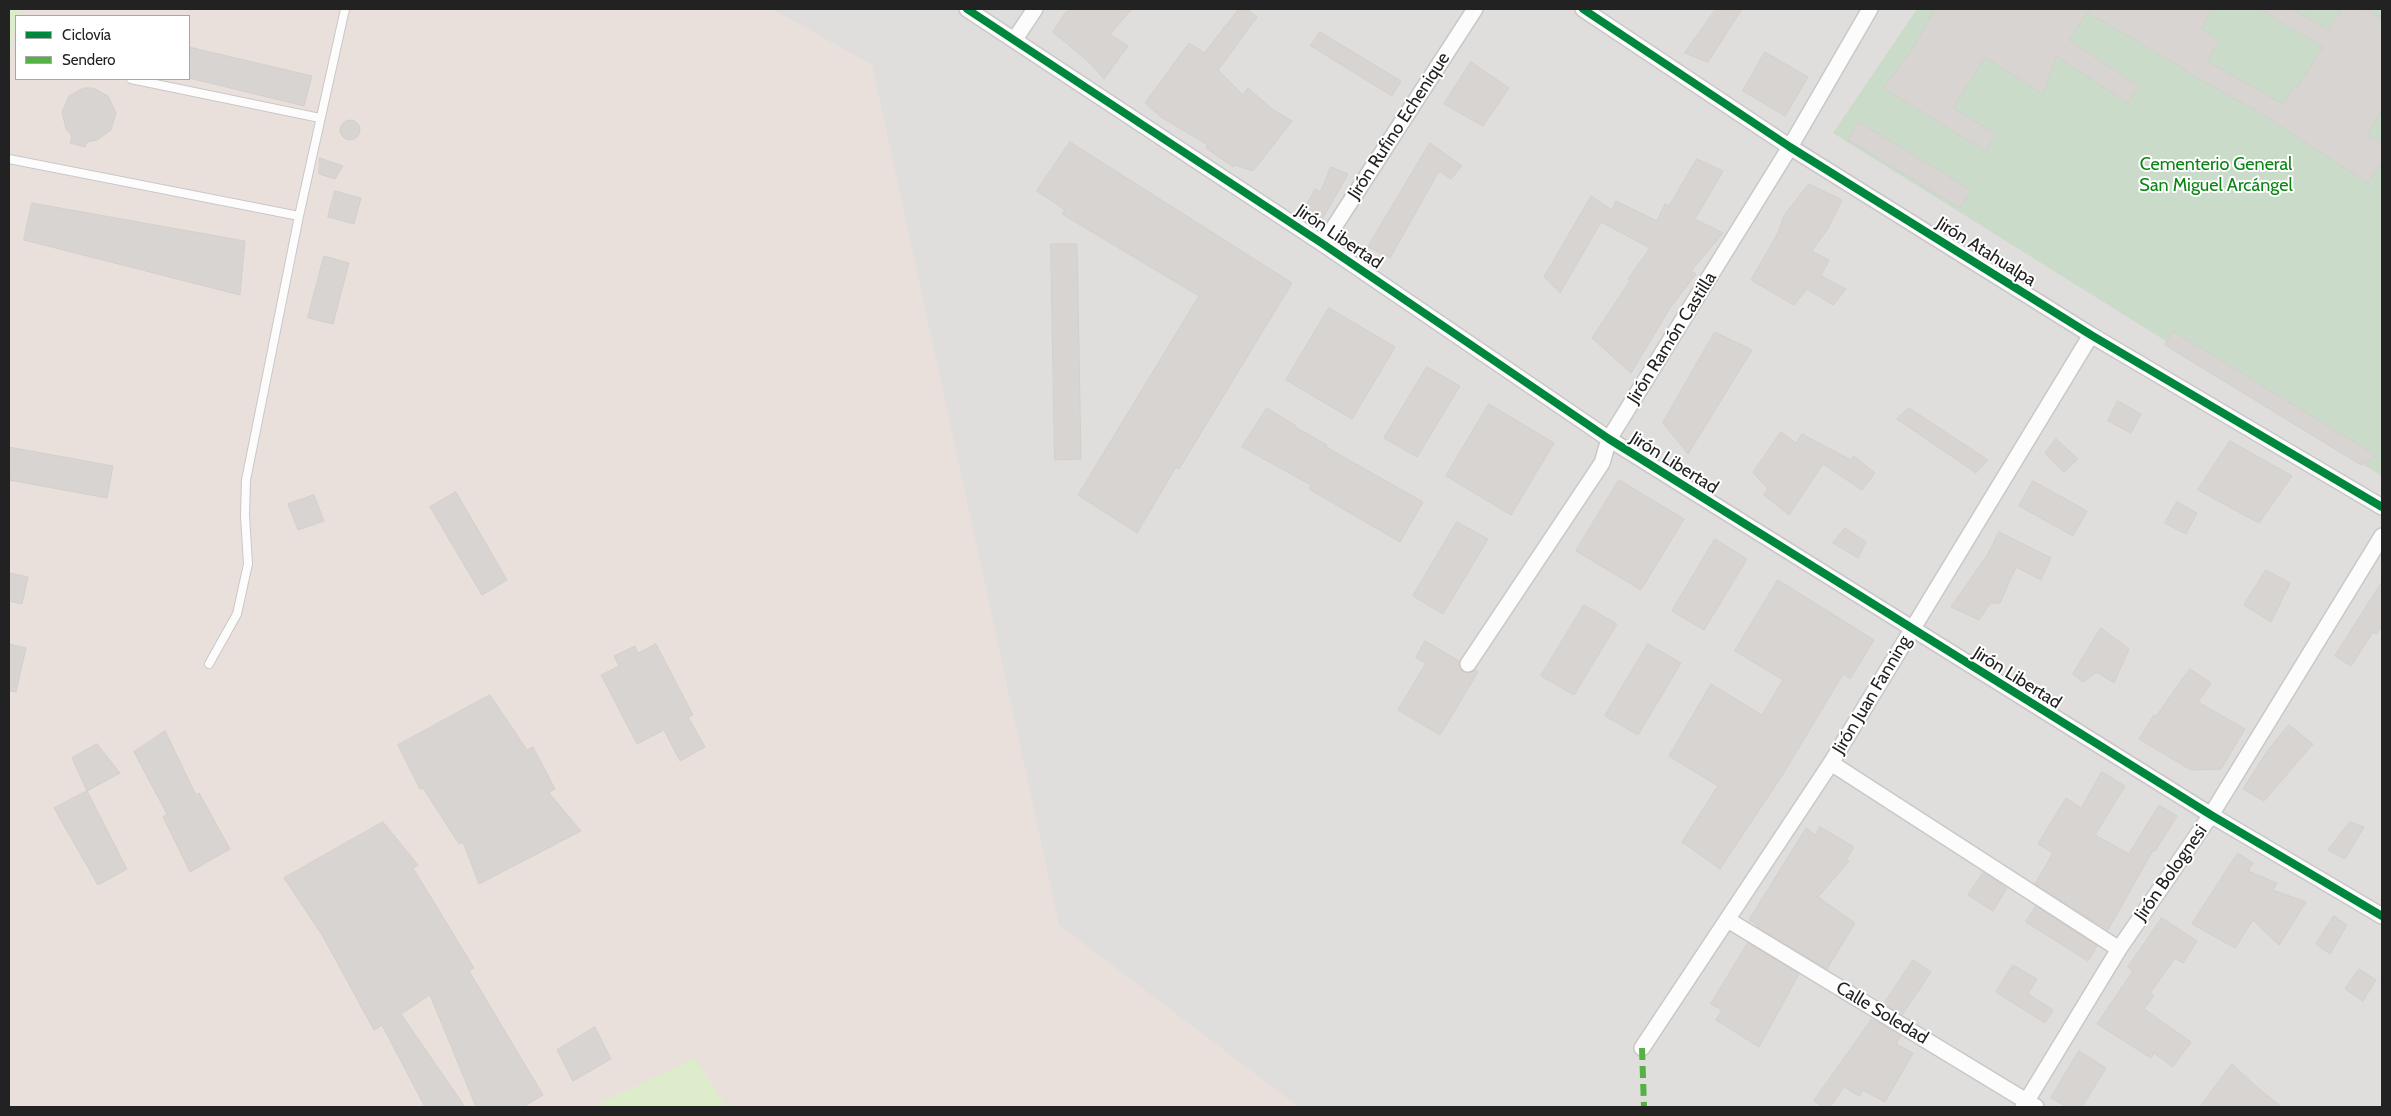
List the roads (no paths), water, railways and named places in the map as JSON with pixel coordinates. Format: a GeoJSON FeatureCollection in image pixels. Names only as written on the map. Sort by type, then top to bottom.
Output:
{"type":"FeatureCollection","features":[{"type":"Feature","properties":{"kind":"street","name":"Jirón Libertad"},"geometry":{"type":"LineString","coordinates":[[967,9],[1323,244],[1609,439],[2211,815],[2382,916]]}},
{"type":"Feature","properties":{"kind":"street"},"geometry":{"type":"LineString","coordinates":[[1015,39],[1035,9]]}},
{"type":"Feature","properties":{"kind":"street","name":"Jirón Rufino Echenique"},"geometry":{"type":"LineString","coordinates":[[1323,244],[1475,9]]}},
{"type":"Feature","properties":{"kind":"street","name":"Jirón Atahualpa"},"geometry":{"type":"LineString","coordinates":[[1583,9],[1790,147],[2091,335],[2382,507]]}},
{"type":"Feature","properties":{"kind":"street","name":"Jirón Ramón Castilla"},"geometry":{"type":"LineString","coordinates":[[1468,664],[1602,463],[1609,439],[1790,147],[1870,9]]}},
{"type":"Feature","properties":{"kind":"street","name":"Jirón Juan Fanning"},"geometry":{"type":"LineString","coordinates":[[1642,1048],[1831,762],[2091,335]]}},
{"type":"Feature","properties":{"kind":"street","name":"Jirón Bolognesi"},"geometry":{"type":"LineString","coordinates":[[2029,1105],[2119,949],[2211,815],[2382,536]]}},
{"type":"Feature","properties":{"kind":"street"},"geometry":{"type":"LineString","coordinates":[[1831,762],[2119,949]]}},
{"type":"Feature","properties":{"kind":"street","name":"Calle Soledad"},"geometry":{"type":"LineString","coordinates":[[1728,920],[2029,1105]]}},
{"type":"Feature","properties":{"kind":"lane"},"geometry":{"type":"LineString","coordinates":[[209,664],[237,614],[248,564],[245,515],[246,480],[299,216],[345,9]]}},
{"type":"Feature","properties":{"kind":"lane"},"geometry":{"type":"LineString","coordinates":[[136,80],[320,118]]}},
{"type":"Feature","properties":{"kind":"lane"},"geometry":{"type":"LineString","coordinates":[[9,159],[299,216]]}},
{"type":"Feature","properties":{"kind":"park label","name":"Cementerio General San Miguel Arcángel"},"geometry":{"type":"Point","coordinates":[2216,175]}}]}
